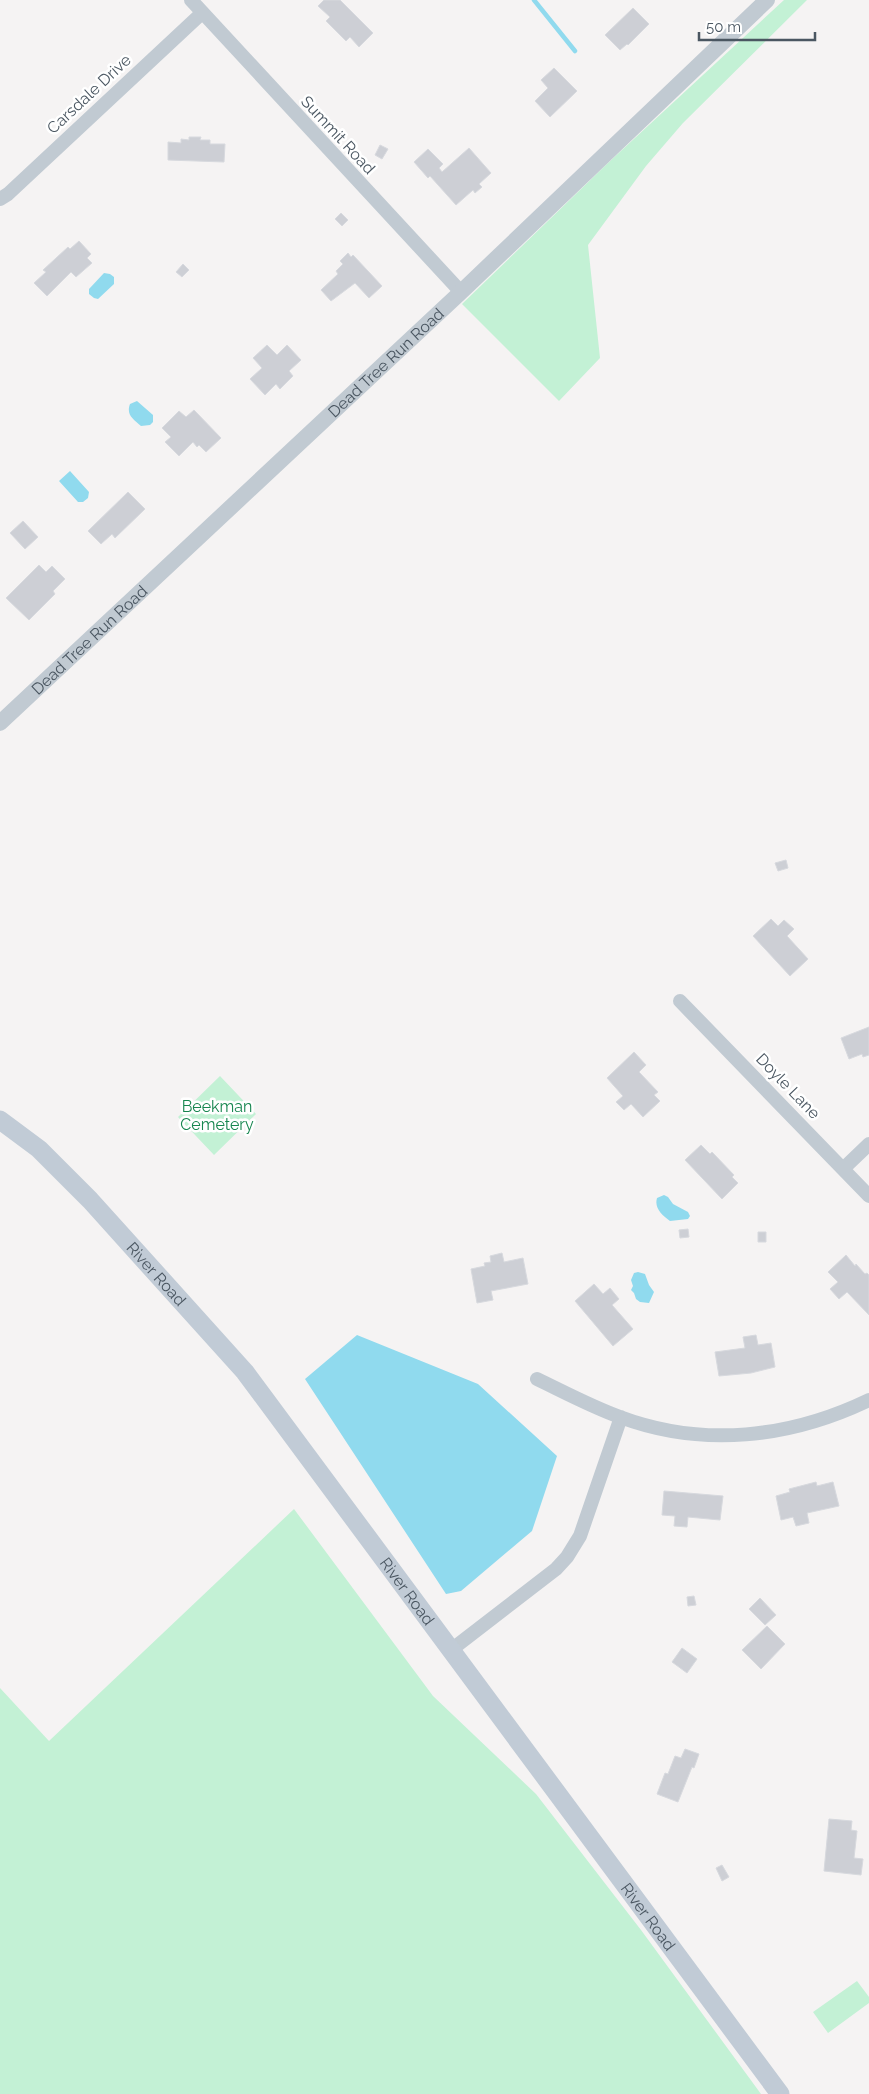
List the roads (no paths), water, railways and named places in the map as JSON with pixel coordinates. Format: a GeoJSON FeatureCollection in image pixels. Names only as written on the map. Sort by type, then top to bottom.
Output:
{"type":"FeatureCollection","features":[{"type":"Feature","properties":{"kind":"main road","name":"River Road"},"geometry":{"type":"LineString","coordinates":[[0,1120],[39,1149],[90,1200],[245,1372],[780,2094]]}},
{"type":"Feature","properties":{"kind":"street","name":"Summit Road"},"geometry":{"type":"LineString","coordinates":[[191,0],[460,292]]}},
{"type":"Feature","properties":{"kind":"street","name":"Dead Tree Run Road"},"geometry":{"type":"LineString","coordinates":[[0,723],[460,292],[767,0]]}},
{"type":"Feature","properties":{"kind":"street","name":"Carsdale Drive"},"geometry":{"type":"LineString","coordinates":[[0,199],[8,194],[202,13]]}},
{"type":"Feature","properties":{"kind":"street","name":"Doyle Lane"},"geometry":{"type":"LineString","coordinates":[[680,1001],[844,1168],[869,1196]]}},
{"type":"Feature","properties":{"kind":"street"},"geometry":{"type":"LineString","coordinates":[[844,1168],[869,1144]]}},
{"type":"Feature","properties":{"kind":"street"},"geometry":{"type":"LineString","coordinates":[[536,1379],[620,1417],[672,1431],[712,1435],[779,1432],[841,1414],[869,1400]]}},
{"type":"Feature","properties":{"kind":"street"},"geometry":{"type":"LineString","coordinates":[[451,1650],[556,1569],[567,1557],[580,1536],[620,1417]]}},
{"type":"Feature","properties":{"kind":"water"},"geometry":{"type":"Polygon","coordinates":[[[104,273],[114,277],[114,284],[98,299],[94,298],[89,294],[89,289],[104,273]]]}},
{"type":"Feature","properties":{"kind":"water"},"geometry":{"type":"Polygon","coordinates":[[[137,401],[153,415],[153,422],[150,425],[141,426],[130,414],[130,404],[137,401]]]}},
{"type":"Feature","properties":{"kind":"water"},"geometry":{"type":"Polygon","coordinates":[[[70,471],[89,492],[88,498],[83,502],[78,502],[59,481],[70,471]]]}},
{"type":"Feature","properties":{"kind":"water"},"geometry":{"type":"Polygon","coordinates":[[[664,1195],[673,1204],[688,1212],[690,1216],[688,1219],[670,1221],[662,1214],[656,1202],[657,1198],[664,1195]]]}},
{"type":"Feature","properties":{"kind":"water"},"geometry":{"type":"Polygon","coordinates":[[[634,1273],[645,1274],[654,1292],[649,1303],[640,1302],[631,1290],[633,1286],[631,1280],[634,1273]]]}},
{"type":"Feature","properties":{"kind":"water"},"geometry":{"type":"Polygon","coordinates":[[[357,1335],[478,1384],[557,1456],[532,1531],[461,1591],[446,1594],[305,1379],[357,1335]]]}},
{"type":"Feature","properties":{"kind":"waterway"},"geometry":{"type":"LineString","coordinates":[[534,0],[575,51]]}},
{"type":"Feature","properties":{"kind":"park label","name":"Beekman Cemetery"},"geometry":{"type":"Point","coordinates":[217,1115]}}]}
